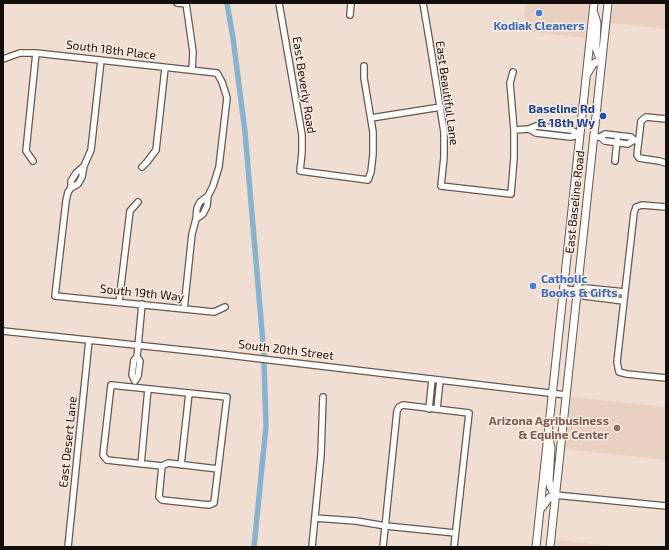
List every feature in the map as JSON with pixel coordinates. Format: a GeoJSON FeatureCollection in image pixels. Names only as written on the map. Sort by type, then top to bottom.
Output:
{"type":"FeatureCollection","features":[{"type":"Feature","properties":{"kind":"main road","name":"East Baseline Road"},"geometry":{"type":"LineString","coordinates":[[550,547],[577,290],[597,137],[602,59],[608,3]]}},
{"type":"Feature","properties":{"kind":"main road","name":"East Baseline Road"},"geometry":{"type":"LineString","coordinates":[[536,547],[593,6]]}},
{"type":"Feature","properties":{"kind":"main road"},"geometry":{"type":"LineString","coordinates":[[586,76],[593,64],[602,59],[596,48],[597,23],[593,6]]}},
{"type":"Feature","properties":{"kind":"main road"},"geometry":{"type":"LineString","coordinates":[[580,135],[597,137]]}},
{"type":"Feature","properties":{"kind":"main road"},"geometry":{"type":"LineString","coordinates":[[540,510],[549,498],[555,495],[549,482],[551,448],[548,430]]}},
{"type":"Feature","properties":{"kind":"street"},"geometry":{"type":"LineString","coordinates":[[177,3],[186,3],[193,52],[192,70]]}},
{"type":"Feature","properties":{"kind":"street","name":"East Beverly Road"},"geometry":{"type":"LineString","coordinates":[[279,3],[302,135],[300,172],[368,180],[371,172],[373,154],[373,132],[371,118]]}},
{"type":"Feature","properties":{"kind":"street"},"geometry":{"type":"LineString","coordinates":[[350,15],[351,3]]}},
{"type":"Feature","properties":{"kind":"street","name":"East Beautiful Lane"},"geometry":{"type":"LineString","coordinates":[[423,3],[444,132],[444,157],[441,186],[510,194],[514,158],[514,130]]}},
{"type":"Feature","properties":{"kind":"street","name":"South 18th Place"},"geometry":{"type":"LineString","coordinates":[[3,59],[20,53],[36,53],[217,73],[222,82],[227,98],[219,168],[208,196],[200,202],[197,208],[196,220],[192,234],[184,309]]}},
{"type":"Feature","properties":{"kind":"street"},"geometry":{"type":"LineString","coordinates":[[33,161],[26,150],[36,53]]}},
{"type":"Feature","properties":{"kind":"street","name":"South 19th Way"},"geometry":{"type":"LineString","coordinates":[[101,60],[91,150],[84,166],[76,173],[71,181],[71,188],[68,192],[55,296],[214,312],[225,307]]}},
{"type":"Feature","properties":{"kind":"street"},"geometry":{"type":"LineString","coordinates":[[364,66],[364,78],[371,118],[441,107]]}},
{"type":"Feature","properties":{"kind":"street"},"geometry":{"type":"LineString","coordinates":[[142,167],[156,150],[165,68]]}},
{"type":"Feature","properties":{"kind":"street"},"geometry":{"type":"LineString","coordinates":[[513,72],[510,83],[514,130],[529,129],[536,126],[571,130],[580,135]]}},
{"type":"Feature","properties":{"kind":"street"},"geometry":{"type":"LineString","coordinates":[[666,119],[646,117],[641,121],[636,141],[637,155],[639,158],[666,163]]}},
{"type":"Feature","properties":{"kind":"street"},"geometry":{"type":"LineString","coordinates":[[550,135],[551,128]]}},
{"type":"Feature","properties":{"kind":"street"},"geometry":{"type":"LineString","coordinates":[[529,129],[536,133],[550,135],[571,137],[580,135]]}},
{"type":"Feature","properties":{"kind":"street"},"geometry":{"type":"LineString","coordinates":[[597,137],[605,134],[618,135],[631,137],[636,141]]}},
{"type":"Feature","properties":{"kind":"street"},"geometry":{"type":"LineString","coordinates":[[615,161],[618,135]]}},
{"type":"Feature","properties":{"kind":"street"},"geometry":{"type":"LineString","coordinates":[[597,137],[605,141],[628,144],[636,141]]}},
{"type":"Feature","properties":{"kind":"street"},"geometry":{"type":"LineString","coordinates":[[119,302],[130,211],[138,202]]}},
{"type":"Feature","properties":{"kind":"street"},"geometry":{"type":"LineString","coordinates":[[666,207],[636,206],[618,362],[619,372],[666,378]]}},
{"type":"Feature","properties":{"kind":"street"},"geometry":{"type":"LineString","coordinates":[[563,289],[577,290],[585,288],[625,292]]}},
{"type":"Feature","properties":{"kind":"street"},"geometry":{"type":"LineString","coordinates":[[577,290],[584,296],[624,301]]}},
{"type":"Feature","properties":{"kind":"street"},"geometry":{"type":"LineString","coordinates":[[602,298],[603,290]]}},
{"type":"Feature","properties":{"kind":"street"},"geometry":{"type":"LineString","coordinates":[[135,384],[132,375],[134,360],[137,357],[142,304]]}},
{"type":"Feature","properties":{"kind":"street","name":"South 20th Street"},"geometry":{"type":"LineString","coordinates":[[3,331],[264,359],[566,395]]}},
{"type":"Feature","properties":{"kind":"street","name":"East Desert Lane"},"geometry":{"type":"LineString","coordinates":[[68,547],[89,340]]}},
{"type":"Feature","properties":{"kind":"street"},"geometry":{"type":"LineString","coordinates":[[429,409],[432,379]]}},
{"type":"Feature","properties":{"kind":"street"},"geometry":{"type":"LineString","coordinates":[[437,409],[440,380]]}},
{"type":"Feature","properties":{"kind":"street"},"geometry":{"type":"LineString","coordinates":[[162,466],[159,497],[162,500],[209,506],[214,503],[227,397],[148,389],[135,384],[111,385],[104,455],[106,460],[162,466],[168,463],[181,464],[218,469]]}},
{"type":"Feature","properties":{"kind":"street"},"geometry":{"type":"LineString","coordinates":[[141,464],[148,389]]}},
{"type":"Feature","properties":{"kind":"street"},"geometry":{"type":"LineString","coordinates":[[181,464],[189,393]]}},
{"type":"Feature","properties":{"kind":"street"},"geometry":{"type":"LineString","coordinates":[[312,547],[321,455],[323,397]]}},
{"type":"Feature","properties":{"kind":"street"},"geometry":{"type":"LineString","coordinates":[[383,547],[397,411],[399,407],[403,405],[469,413],[454,547]]}},
{"type":"Feature","properties":{"kind":"street"},"geometry":{"type":"LineString","coordinates":[[555,495],[666,506]]}},
{"type":"Feature","properties":{"kind":"street"},"geometry":{"type":"LineString","coordinates":[[315,518],[455,533]]}},
{"type":"Feature","properties":{"kind":"shaded area"},"geometry":{"type":"Polygon","coordinates":[[[526,3],[588,3],[585,38],[523,31],[526,3]]]}},
{"type":"Feature","properties":{"kind":"shaded area"},"geometry":{"type":"Polygon","coordinates":[[[614,3],[666,3],[666,29],[611,23],[614,3]]]}},
{"type":"Feature","properties":{"kind":"shaded area","name":"Arizona Agribusiness & Equine Center"},"geometry":{"type":"Polygon","coordinates":[[[571,397],[666,407],[666,460],[565,449],[571,397]]]}},
{"type":"Feature","properties":{"kind":"shaded area"},"geometry":{"type":"Polygon","coordinates":[[[555,540],[625,547],[555,547],[555,540]]]}},
{"type":"Feature","properties":{"kind":"waterway"},"geometry":{"type":"LineString","coordinates":[[227,3],[245,132],[264,355]]}},
{"type":"Feature","properties":{"kind":"waterway"},"geometry":{"type":"LineString","coordinates":[[254,547],[266,426],[264,363]]}},
{"type":"Feature","properties":{"kind":"place","name":"Kodiak Cleaners"},"geometry":{"type":"Point","coordinates":[539,13]}},
{"type":"Feature","properties":{"kind":"place","name":"Baseline Rd & 18th Wy"},"geometry":{"type":"Point","coordinates":[603,116]}},
{"type":"Feature","properties":{"kind":"place","name":"Catholic Books & Gifts"},"geometry":{"type":"Point","coordinates":[533,286]}},
{"type":"Feature","properties":{"kind":"place","name":"Arizona Agribusiness & Equine Center"},"geometry":{"type":"Point","coordinates":[617,428]}}]}
